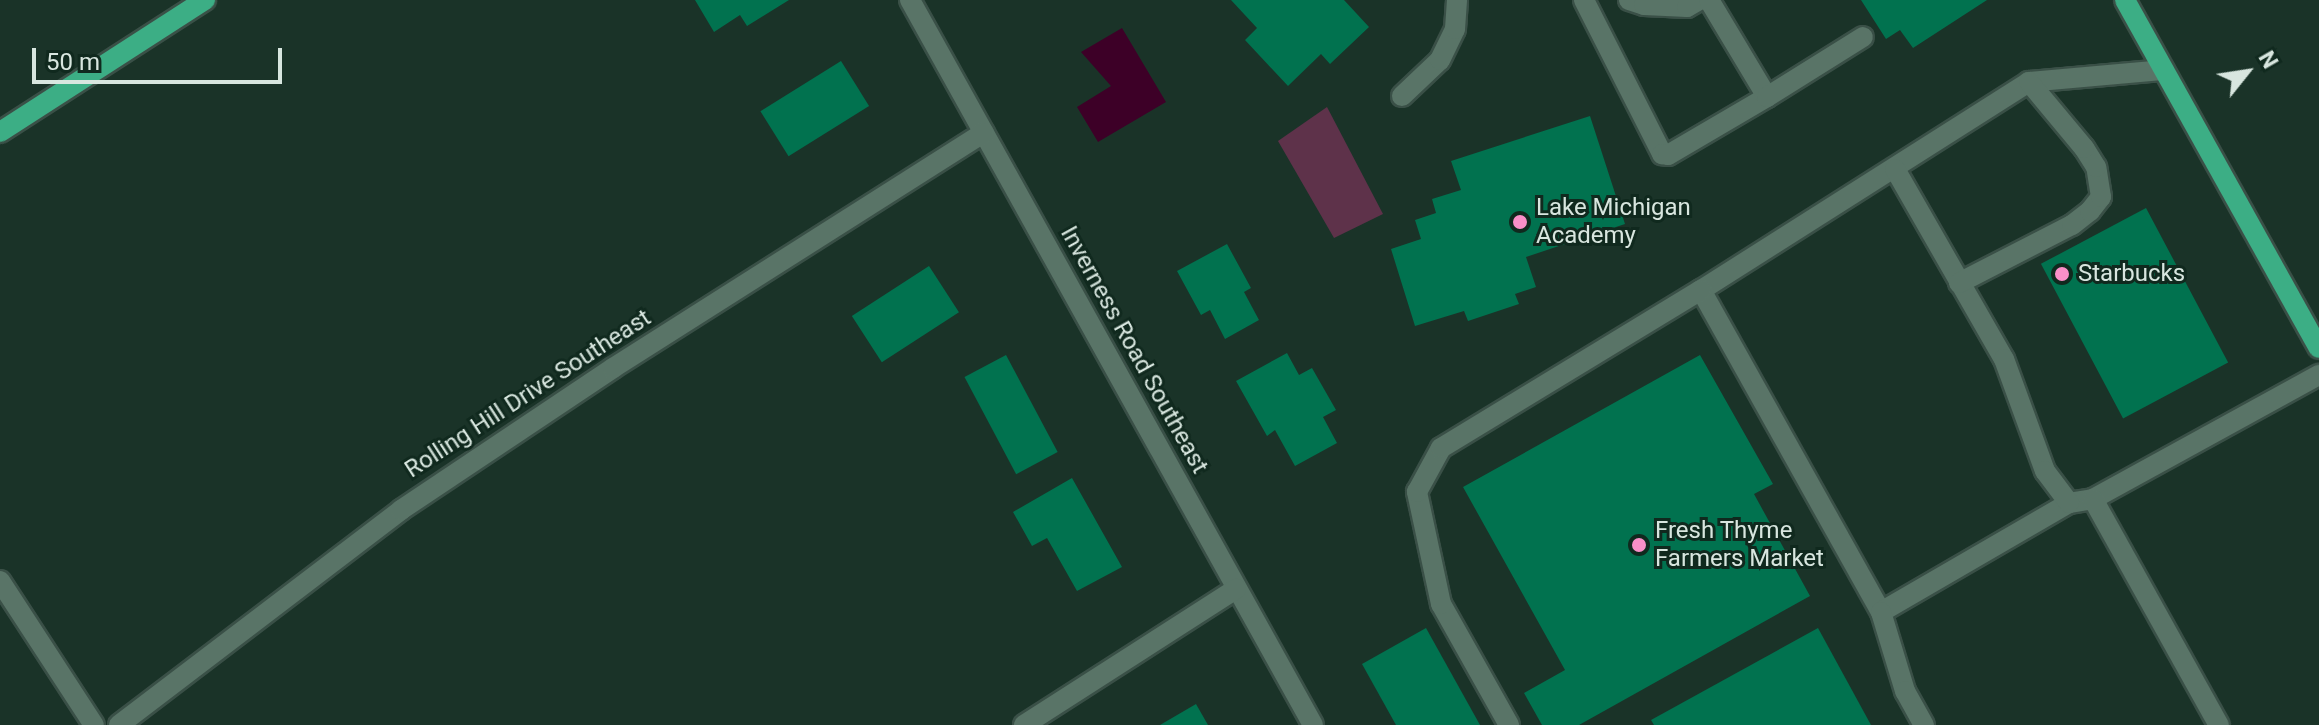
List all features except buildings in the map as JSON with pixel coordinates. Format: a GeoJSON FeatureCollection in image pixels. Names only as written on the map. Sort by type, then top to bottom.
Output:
{"type":"FeatureCollection","features":[{"type":"Feature","properties":{"kind":"main road"},"geometry":{"type":"LineString","coordinates":[[0,132],[205,0]]}},
{"type":"Feature","properties":{"kind":"main road"},"geometry":{"type":"LineString","coordinates":[[2125,0],[2319,348]]}},
{"type":"Feature","properties":{"kind":"street","name":"Inverness Road Southeast"},"geometry":{"type":"LineString","coordinates":[[910,0],[1313,725]]}},
{"type":"Feature","properties":{"kind":"street"},"geometry":{"type":"LineString","coordinates":[[1402,96],[1440,60],[1455,29],[1457,0]]}},
{"type":"Feature","properties":{"kind":"street"},"geometry":{"type":"LineString","coordinates":[[1584,0],[1662,154],[1668,155],[1863,37]]}},
{"type":"Feature","properties":{"kind":"street"},"geometry":{"type":"LineString","coordinates":[[1629,0],[1644,5],[1687,7],[1699,0]]}},
{"type":"Feature","properties":{"kind":"street"},"geometry":{"type":"LineString","coordinates":[[1709,0],[1767,97]]}},
{"type":"Feature","properties":{"kind":"street"},"geometry":{"type":"LineString","coordinates":[[1509,725],[1441,604],[1417,492],[1441,448],[1701,290],[2029,82],[2163,70]]}},
{"type":"Feature","properties":{"kind":"street"},"geometry":{"type":"LineString","coordinates":[[1959,283],[2072,225],[2090,211],[2101,197],[2096,167],[2029,82]]}},
{"type":"Feature","properties":{"kind":"street","name":"Rolling Hill Drive Southeast"},"geometry":{"type":"LineString","coordinates":[[119,725],[401,510],[613,368],[984,133]]}},
{"type":"Feature","properties":{"kind":"street"},"geometry":{"type":"LineString","coordinates":[[1895,169],[2004,359],[2045,471],[2069,503]]}},
{"type":"Feature","properties":{"kind":"street"},"geometry":{"type":"LineString","coordinates":[[1701,290],[1881,612],[1905,691],[1924,725]]}},
{"type":"Feature","properties":{"kind":"street"},"geometry":{"type":"LineString","coordinates":[[1881,612],[2069,503],[2093,499],[2319,375]]}},
{"type":"Feature","properties":{"kind":"street"},"geometry":{"type":"LineString","coordinates":[[2093,499],[2219,725]]}},
{"type":"Feature","properties":{"kind":"street"},"geometry":{"type":"LineString","coordinates":[[0,581],[94,725]]}},
{"type":"Feature","properties":{"kind":"street"},"geometry":{"type":"LineString","coordinates":[[1024,725],[1236,589]]}},
{"type":"Feature","properties":{"kind":"shaded area"},"geometry":{"type":"Polygon","coordinates":[[[1122,28],[1166,102],[1098,142],[1077,107],[1111,86],[1081,52],[1122,28]]]}},
{"type":"Feature","properties":{"kind":"shaded area"},"geometry":{"type":"Polygon","coordinates":[[[1327,107],[1383,214],[1334,238],[1278,141],[1327,107]]]}},
{"type":"Feature","properties":{"kind":"place","name":"Lake Michigan Academy"},"geometry":{"type":"Point","coordinates":[1520,222]}},
{"type":"Feature","properties":{"kind":"place","name":"Starbucks"},"geometry":{"type":"Point","coordinates":[2062,274]}},
{"type":"Feature","properties":{"kind":"place","name":"Fresh Thyme Farmers Market"},"geometry":{"type":"Point","coordinates":[1639,545]}}]}
